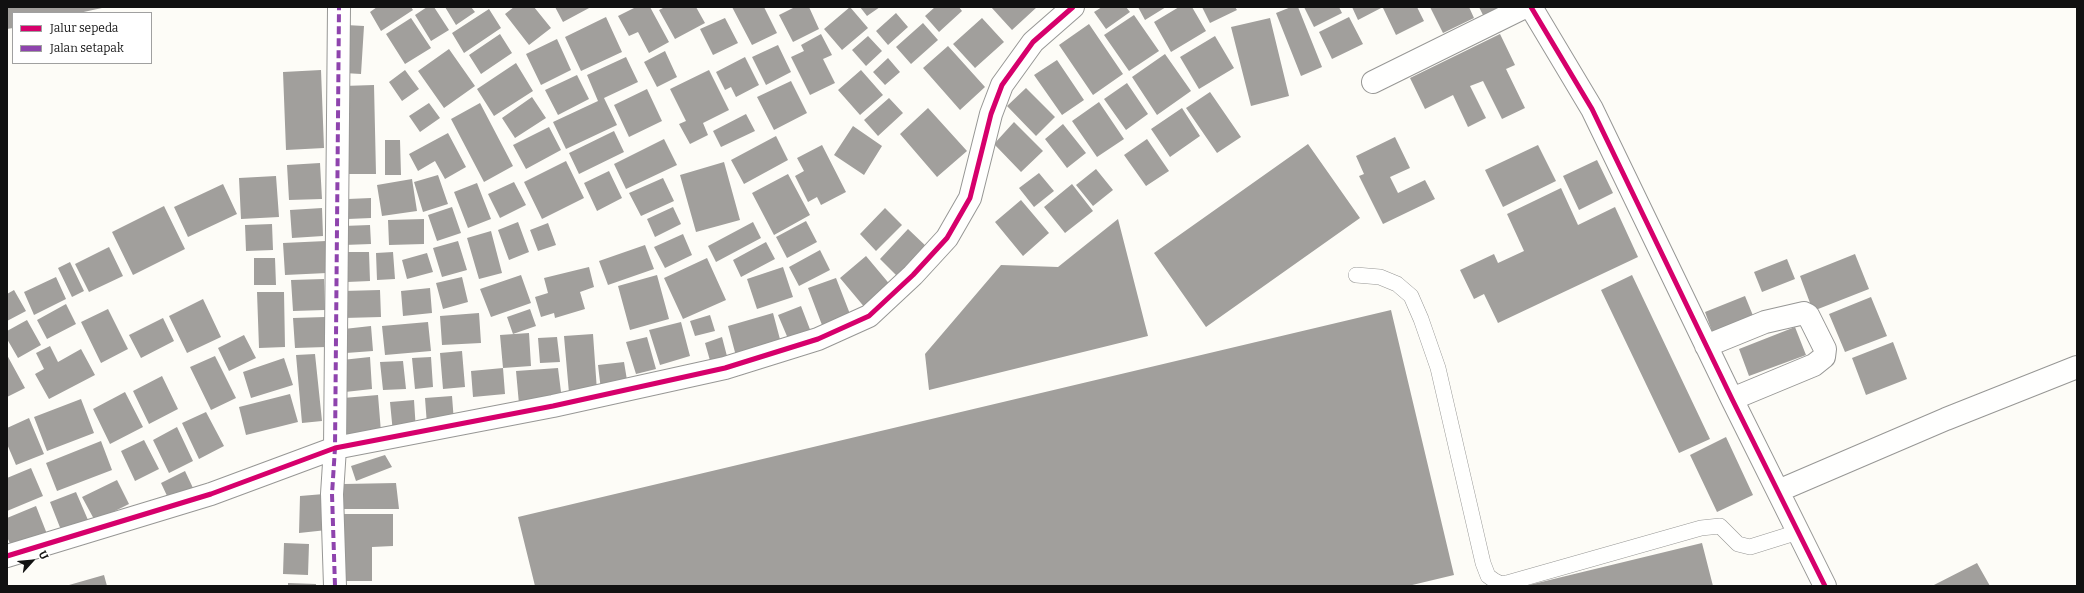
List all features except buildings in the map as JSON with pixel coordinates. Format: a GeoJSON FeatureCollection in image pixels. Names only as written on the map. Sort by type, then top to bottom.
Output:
{"type":"FeatureCollection","features":[{"type":"Feature","properties":{"kind":"street"},"geometry":{"type":"LineString","coordinates":[[335,586],[332,494],[335,448],[338,7]]}},
{"type":"Feature","properties":{"kind":"street"},"geometry":{"type":"LineString","coordinates":[[7,556],[211,494],[335,448],[553,406],[725,368],[818,339],[869,316],[913,275],[947,238],[970,198],[991,114],[1002,85],[1033,42],[1073,7]]}},
{"type":"Feature","properties":{"kind":"street"},"geometry":{"type":"LineString","coordinates":[[1373,82],[1525,7]]}},
{"type":"Feature","properties":{"kind":"street"},"geometry":{"type":"LineString","coordinates":[[1531,7],[1592,109],[1706,346],[1825,586]]}},
{"type":"Feature","properties":{"kind":"street"},"geometry":{"type":"LineString","coordinates":[[1706,346],[1766,322],[1804,313],[1808,315],[1825,349],[1824,357],[1814,365],[1732,399]]}},
{"type":"Feature","properties":{"kind":"street"},"geometry":{"type":"LineString","coordinates":[[1778,491],[1946,419],[2077,367]]}},
{"type":"Feature","properties":{"kind":"lane"},"geometry":{"type":"LineString","coordinates":[[1356,275],[1380,277],[1396,284],[1411,296],[1422,319],[1438,368],[1483,563],[1488,576],[1495,581],[1501,584],[1507,583],[1701,528],[1720,526],[1738,544],[1750,547],[1798,532]]}},
{"type":"Feature","properties":{"kind":"marked path"},"geometry":{"type":"LineString","coordinates":[[335,586],[332,494],[335,448],[339,7]]}},
{"type":"Feature","properties":{"kind":"cycle path"},"geometry":{"type":"LineString","coordinates":[[7,556],[211,494],[335,448],[553,406],[725,368],[818,339],[869,316],[913,275],[947,238],[970,198],[991,114],[1002,85],[1033,42],[1073,7]]}},
{"type":"Feature","properties":{"kind":"cycle path"},"geometry":{"type":"LineString","coordinates":[[1531,7],[1592,109],[1732,399],[1825,586]]}}]}
